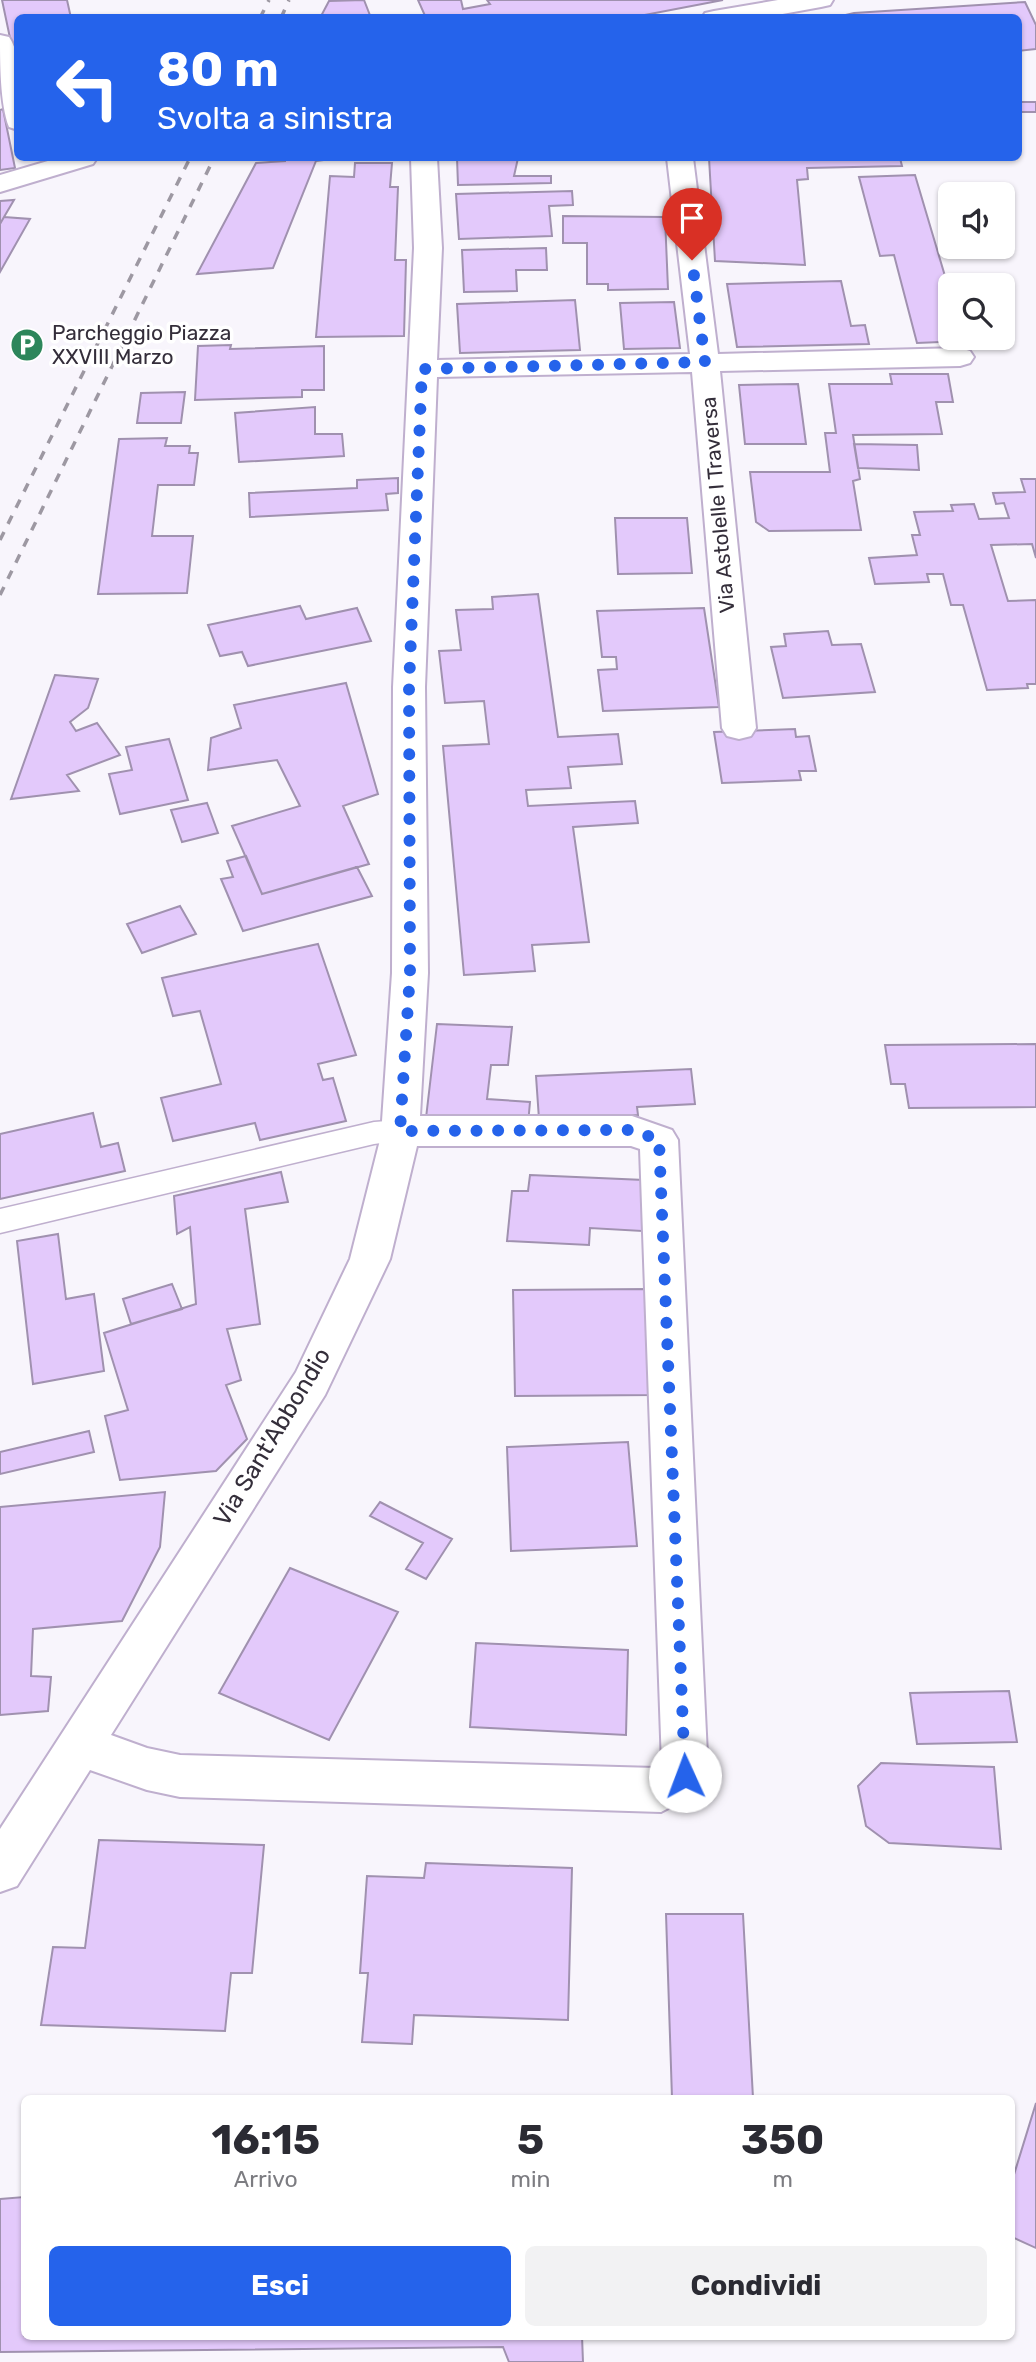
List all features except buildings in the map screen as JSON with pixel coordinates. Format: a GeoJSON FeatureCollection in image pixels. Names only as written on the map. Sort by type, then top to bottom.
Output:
{"type":"FeatureCollection","features":[{"type":"Feature","properties":{"kind":"street"},"geometry":{"type":"LineString","coordinates":[[739,14],[821,0]]}},
{"type":"Feature","properties":{"kind":"street"},"geometry":{"type":"LineString","coordinates":[[0,42],[14,104]]}},
{"type":"Feature","properties":{"kind":"street"},"geometry":{"type":"LineString","coordinates":[[0,184],[27,166],[63,161]]}},
{"type":"Feature","properties":{"kind":"street","name":"Via Sant'Abbondio"},"geometry":{"type":"LineString","coordinates":[[0,1870],[311,1383],[370,1259],[400,1131],[410,973],[409,687],[428,248],[424,161]]}},
{"type":"Feature","properties":{"kind":"street","name":"Via Astolelle I Traversa"},"geometry":{"type":"LineString","coordinates":[[680,161],[705,362],[739,728]]}},
{"type":"Feature","properties":{"kind":"street"},"geometry":{"type":"LineString","coordinates":[[422,369],[960,357]]}},
{"type":"Feature","properties":{"kind":"street"},"geometry":{"type":"LineString","coordinates":[[79,1745],[147,1769],[180,1776],[662,1790],[685,1776],[659,1140],[632,1130],[400,1131]]}},
{"type":"Feature","properties":{"kind":"lane"},"geometry":{"type":"LineString","coordinates":[[0,1221],[374,1133],[400,1131]]}},
{"type":"Feature","properties":{"kind":"railway"},"geometry":{"type":"LineString","coordinates":[[262,14],[269,0]]}},
{"type":"Feature","properties":{"kind":"railway"},"geometry":{"type":"LineString","coordinates":[[283,14],[289,0]]}},
{"type":"Feature","properties":{"kind":"railway"},"geometry":{"type":"LineString","coordinates":[[0,540],[189,161]]}},
{"type":"Feature","properties":{"kind":"railway"},"geometry":{"type":"LineString","coordinates":[[0,595],[213,161]]}},
{"type":"Feature","properties":{"kind":"place","name":"Parcheggio Piazza XXVIII Marzo"},"geometry":{"type":"Point","coordinates":[27,345]}},
{"type":"Feature","properties":{"kind":"route"},"geometry":{"type":"LineString","coordinates":[[685,1776],[659,1140],[632,1130],[400,1131],[410,973],[409,687],[422,369],[705,362],[692,260]]}}]}
